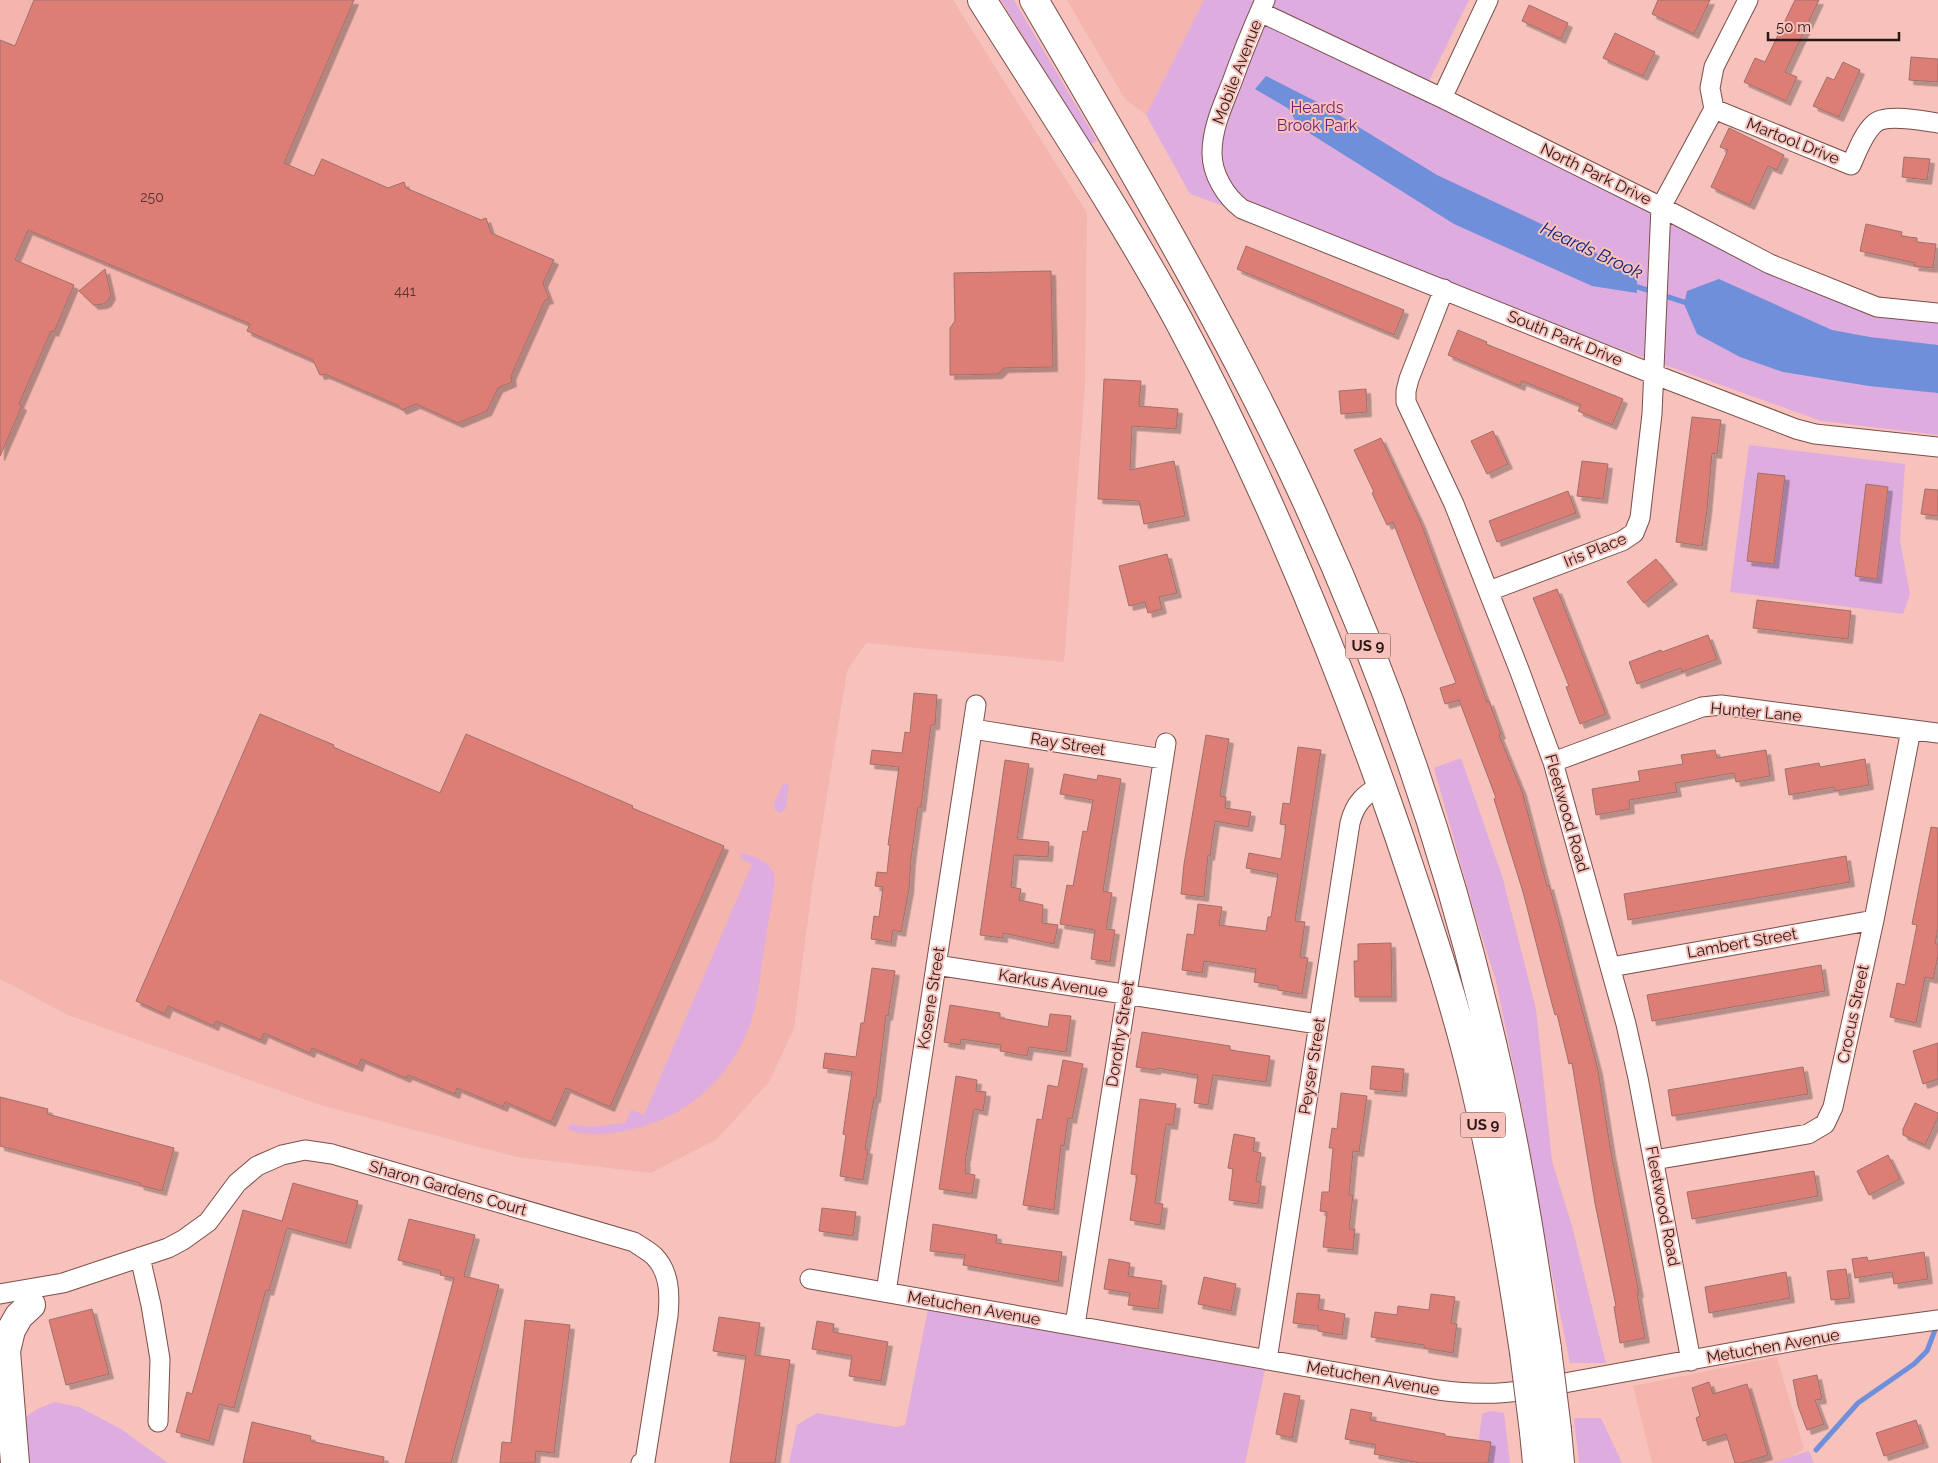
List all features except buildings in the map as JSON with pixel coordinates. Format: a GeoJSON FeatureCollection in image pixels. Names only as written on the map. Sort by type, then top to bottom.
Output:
{"type":"FeatureCollection","features":[{"type":"Feature","properties":{"kind":"main road","name":"US 9"},"geometry":{"type":"LineString","coordinates":[[982,0],[1112,207],[1193,349],[1234,429],[1288,547],[1336,664],[1381,785],[1441,964],[1476,1089],[1501,1213],[1535,1351]]}},
{"type":"Feature","properties":{"kind":"main road","name":"US 9"},"geometry":{"type":"LineString","coordinates":[[1034,0],[1179,250],[1240,363],[1296,478],[1371,654],[1403,739],[1435,836],[1471,958],[1484,1011],[1515,1155],[1545,1431],[1560,1463]]}},
{"type":"Feature","properties":{"kind":"main road"},"geometry":{"type":"LineString","coordinates":[[15,1463],[6,1351],[10,1330],[30,1304]]}},
{"type":"Feature","properties":{"kind":"main road","name":"US 9"},"geometry":{"type":"LineString","coordinates":[[1537,1463],[1545,1431]]}},
{"type":"Feature","properties":{"kind":"street"},"geometry":{"type":"LineString","coordinates":[[1442,98],[1488,0]]}},
{"type":"Feature","properties":{"kind":"street"},"geometry":{"type":"LineString","coordinates":[[1661,207],[1714,109],[1710,88],[1714,66],[1748,0]]}},
{"type":"Feature","properties":{"kind":"street","name":"North Park Drive"},"geometry":{"type":"LineString","coordinates":[[1263,6],[1770,264],[1877,307],[1938,314]]}},
{"type":"Feature","properties":{"kind":"street","name":"Mobile Avenue"},"geometry":{"type":"LineString","coordinates":[[1216,174],[1212,154],[1215,130],[1243,51],[1263,6]]}},
{"type":"Feature","properties":{"kind":"street","name":"Martool Drive"},"geometry":{"type":"LineString","coordinates":[[1714,109],[1851,165],[1875,122],[1891,118],[1938,123]]}},
{"type":"Feature","properties":{"kind":"street","name":"South Park Drive"},"geometry":{"type":"LineString","coordinates":[[1216,174],[1231,201],[1242,209],[1653,374],[1806,432],[1938,447]]}},
{"type":"Feature","properties":{"kind":"street","name":"Iris Place"},"geometry":{"type":"LineString","coordinates":[[1489,591],[1622,541],[1634,534],[1640,518],[1652,414],[1661,207]]}},
{"type":"Feature","properties":{"kind":"street","name":"Fleetwood Road"},"geometry":{"type":"LineString","coordinates":[[1444,289],[1409,379],[1406,402],[1454,504],[1489,591],[1553,762],[1611,967],[1638,1078],[1692,1361]]}},
{"type":"Feature","properties":{"kind":"street","name":"Kosene Street"},"geometry":{"type":"LineString","coordinates":[[886,1292],[976,705]]}},
{"type":"Feature","properties":{"kind":"street","name":"Hunter Lane"},"geometry":{"type":"LineString","coordinates":[[1553,762],[1702,707],[1721,705],[1938,733]]}},
{"type":"Feature","properties":{"kind":"street","name":"Ray Street"},"geometry":{"type":"LineString","coordinates":[[972,729],[1165,751]]}},
{"type":"Feature","properties":{"kind":"street","name":"Crocus Street"},"geometry":{"type":"LineString","coordinates":[[1654,1160],[1808,1134],[1825,1124],[1833,1107],[1874,920],[1911,730]]}},
{"type":"Feature","properties":{"kind":"street","name":"Dorothy Street"},"geometry":{"type":"LineString","coordinates":[[1075,1326],[1165,751]]}},
{"type":"Feature","properties":{"kind":"street","name":"Peyser Street"},"geometry":{"type":"LineString","coordinates":[[1267,1360],[1352,812],[1362,797],[1381,785]]}},
{"type":"Feature","properties":{"kind":"street","name":"Lambert Street"},"geometry":{"type":"LineString","coordinates":[[1611,967],[1874,920]]}},
{"type":"Feature","properties":{"kind":"street","name":"Karkus Avenue"},"geometry":{"type":"LineString","coordinates":[[936,965],[1318,1024]]}},
{"type":"Feature","properties":{"kind":"street","name":"Sharon Gardens Court"},"geometry":{"type":"LineString","coordinates":[[0,1294],[62,1283],[176,1244],[208,1222],[237,1183],[257,1166],[282,1155],[305,1150],[332,1154],[634,1242],[654,1256],[665,1273],[670,1295],[646,1461],[641,1463]]}},
{"type":"Feature","properties":{"kind":"street"},"geometry":{"type":"LineString","coordinates":[[140,1257],[151,1305],[160,1359],[158,1422]]}},
{"type":"Feature","properties":{"kind":"street","name":"Metuchen Avenue"},"geometry":{"type":"LineString","coordinates":[[810,1279],[1438,1390],[1473,1394],[1516,1392],[1833,1334],[1932,1321]]}},
{"type":"Feature","properties":{"kind":"street","name":"Sharon Gardens Court"},"geometry":{"type":"LineString","coordinates":[[0,1316],[30,1304],[62,1283]]}},
{"type":"Feature","properties":{"kind":"shaded area"},"geometry":{"type":"Polygon","coordinates":[[[0,0],[953,0],[1087,213],[1085,385],[1064,662],[866,643],[847,671],[812,888],[794,1028],[769,1082],[717,1139],[651,1173],[517,1157],[320,1105],[68,1015],[0,979],[0,0]]]}},
{"type":"Feature","properties":{"kind":"shaded area"},"geometry":{"type":"Polygon","coordinates":[[[1067,0],[1204,0],[1146,115],[1125,99],[1067,0]]]}},
{"type":"Feature","properties":{"kind":"shaded area"},"geometry":{"type":"Polygon","coordinates":[[[1777,1357],[1804,1449],[1780,1463],[1652,1463],[1633,1386],[1777,1357]]]}},
{"type":"Feature","properties":{"kind":"green space"},"geometry":{"type":"Polygon","coordinates":[[[1001,0],[1014,0],[1097,141],[1089,145],[1001,0]]]}},
{"type":"Feature","properties":{"kind":"green space","name":"Heards Brook Park"},"geometry":{"type":"Polygon","coordinates":[[[1204,0],[1250,0],[1269,6],[1272,0],[1469,0],[1428,83],[1850,293],[1938,303],[1938,435],[1821,421],[1190,194],[1146,115],[1204,0]]]}},
{"type":"Feature","properties":{"kind":"green space"},"geometry":{"type":"Polygon","coordinates":[[[1749,445],[1905,464],[1900,540],[1910,594],[1903,614],[1730,592],[1749,445]]]}},
{"type":"Feature","properties":{"kind":"green space"},"geometry":{"type":"Polygon","coordinates":[[[1461,758],[1503,879],[1536,1009],[1552,1161],[1572,1226],[1606,1363],[1570,1363],[1540,1214],[1523,1112],[1496,981],[1474,911],[1434,768],[1461,758]]]}},
{"type":"Feature","properties":{"kind":"green space"},"geometry":{"type":"Polygon","coordinates":[[[786,783],[789,786],[785,810],[780,813],[775,810],[774,804],[783,784],[786,783]]]}},
{"type":"Feature","properties":{"kind":"green space"},"geometry":{"type":"Polygon","coordinates":[[[742,853],[763,861],[768,865],[774,874],[775,880],[755,1007],[747,1033],[738,1051],[715,1082],[700,1096],[668,1117],[621,1132],[590,1134],[571,1131],[568,1128],[571,1124],[588,1127],[625,1123],[631,1110],[644,1115],[752,864],[740,858],[742,853]]]}},
{"type":"Feature","properties":{"kind":"green space"},"geometry":{"type":"Polygon","coordinates":[[[928,1309],[1265,1370],[1245,1463],[789,1463],[797,1425],[817,1413],[896,1427],[905,1425],[928,1309]]]}},
{"type":"Feature","properties":{"kind":"green space"},"geometry":{"type":"Polygon","coordinates":[[[55,1402],[79,1407],[121,1429],[168,1463],[23,1463],[19,1422],[37,1409],[55,1402]]]}},
{"type":"Feature","properties":{"kind":"green space"},"geometry":{"type":"Polygon","coordinates":[[[1490,1411],[1504,1413],[1510,1463],[1474,1463],[1482,1414],[1490,1411]]]}},
{"type":"Feature","properties":{"kind":"green space"},"geometry":{"type":"Polygon","coordinates":[[[1574,1418],[1601,1418],[1622,1463],[1579,1463],[1574,1418]]]}},
{"type":"Feature","properties":{"kind":"green space"},"geometry":{"type":"Polygon","coordinates":[[[1809,1451],[1814,1463],[1773,1463],[1809,1451]]]}},
{"type":"Feature","properties":{"kind":"water"},"geometry":{"type":"Polygon","coordinates":[[[1266,76],[1321,104],[1437,175],[1550,228],[1631,272],[1637,277],[1637,293],[1592,286],[1454,224],[1298,126],[1289,109],[1255,89],[1266,76]]]}},
{"type":"Feature","properties":{"kind":"water"},"geometry":{"type":"Polygon","coordinates":[[[1719,279],[1832,330],[1870,337],[1938,345],[1938,393],[1869,386],[1783,372],[1740,357],[1697,334],[1684,304],[1687,291],[1719,279]]]}},
{"type":"Feature","properties":{"kind":"waterway","name":"Heards Brook"},"geometry":{"type":"LineString","coordinates":[[1631,285],[1654,292]]}},
{"type":"Feature","properties":{"kind":"waterway","name":"Heards Brook"},"geometry":{"type":"LineString","coordinates":[[1662,295],[1690,304]]}},
{"type":"Feature","properties":{"kind":"waterway","name":"Heards Brook"},"geometry":{"type":"LineString","coordinates":[[1816,1450],[1858,1403],[1914,1364],[1927,1351],[1937,1325]]}}]}
